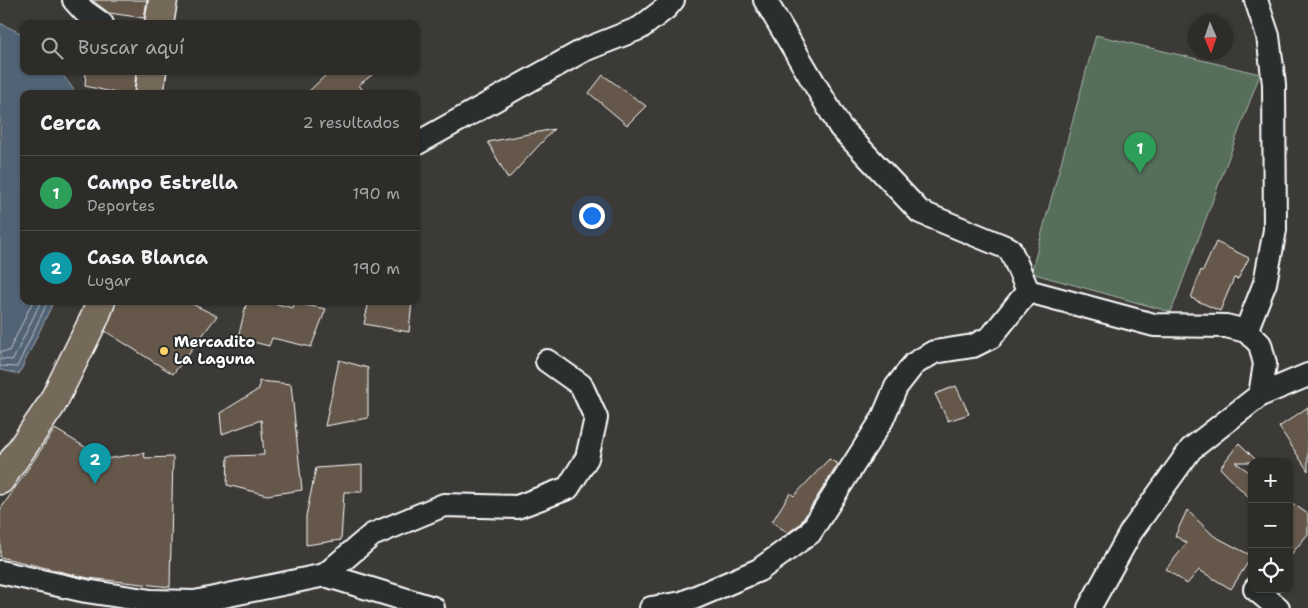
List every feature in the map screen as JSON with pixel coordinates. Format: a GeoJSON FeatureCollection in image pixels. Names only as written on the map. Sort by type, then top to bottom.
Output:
{"type":"FeatureCollection","features":[{"type":"Feature","properties":{"kind":"main road"},"geometry":{"type":"LineString","coordinates":[[160,20],[163,0]]}},
{"type":"Feature","properties":{"kind":"main road"},"geometry":{"type":"LineString","coordinates":[[150,90],[151,75]]}},
{"type":"Feature","properties":{"kind":"main road"},"geometry":{"type":"LineString","coordinates":[[0,480],[52,404],[100,305]]}},
{"type":"Feature","properties":{"kind":"street"},"geometry":{"type":"LineString","coordinates":[[74,0],[84,11],[96,20]]}},
{"type":"Feature","properties":{"kind":"street"},"geometry":{"type":"LineString","coordinates":[[420,142],[584,50],[640,28],[666,8],[673,0]]}},
{"type":"Feature","properties":{"kind":"street"},"geometry":{"type":"LineString","coordinates":[[765,0],[840,127],[920,212],[1010,249],[1028,291]]}},
{"type":"Feature","properties":{"kind":"street"},"geometry":{"type":"LineString","coordinates":[[1246,331],[1266,283],[1274,230],[1274,84],[1268,36],[1256,0]]}},
{"type":"Feature","properties":{"kind":"street"},"geometry":{"type":"LineString","coordinates":[[1028,291],[1154,325],[1226,326],[1246,331],[1260,344],[1265,364],[1260,395]]}},
{"type":"Feature","properties":{"kind":"street"},"geometry":{"type":"LineString","coordinates":[[650,608],[682,603],[759,570],[810,533],[882,420],[896,386],[914,364],[934,352],[973,346],[990,337],[1028,291]]}},
{"type":"Feature","properties":{"kind":"street"},"geometry":{"type":"LineString","coordinates":[[0,572],[86,591],[151,601],[195,602],[325,575],[372,535],[444,505],[517,507],[568,488],[587,458],[596,418],[581,385],[547,361]]}},
{"type":"Feature","properties":{"kind":"street"},"geometry":{"type":"LineString","coordinates":[[1089,608],[1131,532],[1191,449],[1260,395],[1308,375]]}},
{"type":"Feature","properties":{"kind":"street"},"geometry":{"type":"LineString","coordinates":[[325,575],[433,608]]}},
{"type":"Feature","properties":{"kind":"street"},"geometry":{"type":"LineString","coordinates":[[1260,593],[1278,608]]}},
{"type":"Feature","properties":{"kind":"green space"},"geometry":{"type":"Polygon","coordinates":[[[1096,35],[1188,57],[1188,60],[1201,60],[1260,74],[1171,312],[1031,273],[1096,35]]]}},
{"type":"Feature","properties":{"kind":"water"},"geometry":{"type":"Polygon","coordinates":[[[0,23],[20,33],[20,75],[63,75],[74,90],[20,90],[20,305],[52,305],[19,374],[0,370],[0,23]]]}},
{"type":"Feature","properties":{"kind":"building"},"geometry":{"type":"Polygon","coordinates":[[[92,0],[147,0],[144,18],[109,13],[92,0]]]}},
{"type":"Feature","properties":{"kind":"building"},"geometry":{"type":"Polygon","coordinates":[[[86,75],[136,75],[134,90],[103,90],[85,86],[86,75]]]}},
{"type":"Feature","properties":{"kind":"building"},"geometry":{"type":"Polygon","coordinates":[[[326,75],[372,75],[359,85],[363,90],[310,90],[326,75]]]}},
{"type":"Feature","properties":{"kind":"building"},"geometry":{"type":"Polygon","coordinates":[[[603,75],[646,106],[627,125],[589,93],[603,75]]]}},
{"type":"Feature","properties":{"kind":"building"},"geometry":{"type":"Polygon","coordinates":[[[554,129],[508,179],[488,142],[554,129]]]}},
{"type":"Feature","properties":{"kind":"building"},"geometry":{"type":"Polygon","coordinates":[[[1216,242],[1249,258],[1238,279],[1234,278],[1220,311],[1191,298],[1201,270],[1203,271],[1216,242]]]}},
{"type":"Feature","properties":{"kind":"building","name":"Mercadito La Laguna"},"geometry":{"type":"Polygon","coordinates":[[[115,305],[194,305],[217,316],[173,374],[105,331],[115,305]]]}},
{"type":"Feature","properties":{"kind":"building"},"geometry":{"type":"Polygon","coordinates":[[[246,305],[281,305],[293,308],[294,305],[305,305],[326,309],[311,347],[272,338],[269,346],[238,338],[246,305]]]}},
{"type":"Feature","properties":{"kind":"building"},"geometry":{"type":"Polygon","coordinates":[[[368,305],[412,305],[409,332],[364,324],[368,305]]]}},
{"type":"Feature","properties":{"kind":"building"},"geometry":{"type":"Polygon","coordinates":[[[339,360],[368,368],[368,418],[325,426],[339,360]]]}},
{"type":"Feature","properties":{"kind":"building"},"geometry":{"type":"Polygon","coordinates":[[[259,381],[291,384],[302,490],[267,495],[227,485],[228,456],[264,455],[261,420],[222,434],[220,413],[259,389],[259,381]]]}},
{"type":"Feature","properties":{"kind":"building"},"geometry":{"type":"Polygon","coordinates":[[[956,386],[969,414],[948,421],[935,394],[956,386]]]}},
{"type":"Feature","properties":{"kind":"building"},"geometry":{"type":"Polygon","coordinates":[[[1308,407],[1308,471],[1279,427],[1308,407]]]}},
{"type":"Feature","properties":{"kind":"building"},"geometry":{"type":"Polygon","coordinates":[[[55,429],[105,459],[144,453],[145,458],[173,457],[170,587],[88,578],[0,557],[0,510],[55,429]]]}},
{"type":"Feature","properties":{"kind":"building"},"geometry":{"type":"Polygon","coordinates":[[[1239,443],[1254,458],[1248,458],[1248,462],[1235,462],[1248,471],[1248,497],[1220,468],[1239,443]]]}},
{"type":"Feature","properties":{"kind":"building"},"geometry":{"type":"Polygon","coordinates":[[[829,459],[838,464],[800,524],[788,533],[772,522],[790,493],[794,496],[829,459]]]}},
{"type":"Feature","properties":{"kind":"building"},"geometry":{"type":"Polygon","coordinates":[[[362,465],[362,492],[344,492],[341,540],[306,545],[306,516],[316,468],[362,465]]]}},
{"type":"Feature","properties":{"kind":"building"},"geometry":{"type":"Polygon","coordinates":[[[1293,504],[1308,514],[1308,534],[1293,552],[1293,504]]]}},
{"type":"Feature","properties":{"kind":"building"},"geometry":{"type":"Polygon","coordinates":[[[1187,510],[1214,536],[1248,554],[1248,562],[1231,589],[1199,570],[1187,584],[1166,569],[1187,543],[1175,536],[1187,510]]]}},
{"type":"Feature","properties":{"kind":"place","name":"Campo Estrella"},"geometry":{"type":"Point","coordinates":[1140,173]}},
{"type":"Feature","properties":{"kind":"place","name":"Mercadito La Laguna"},"geometry":{"type":"Point","coordinates":[164,351]}},
{"type":"Feature","properties":{"kind":"place","name":"Casa Blanca"},"geometry":{"type":"Point","coordinates":[95,484]}}]}
